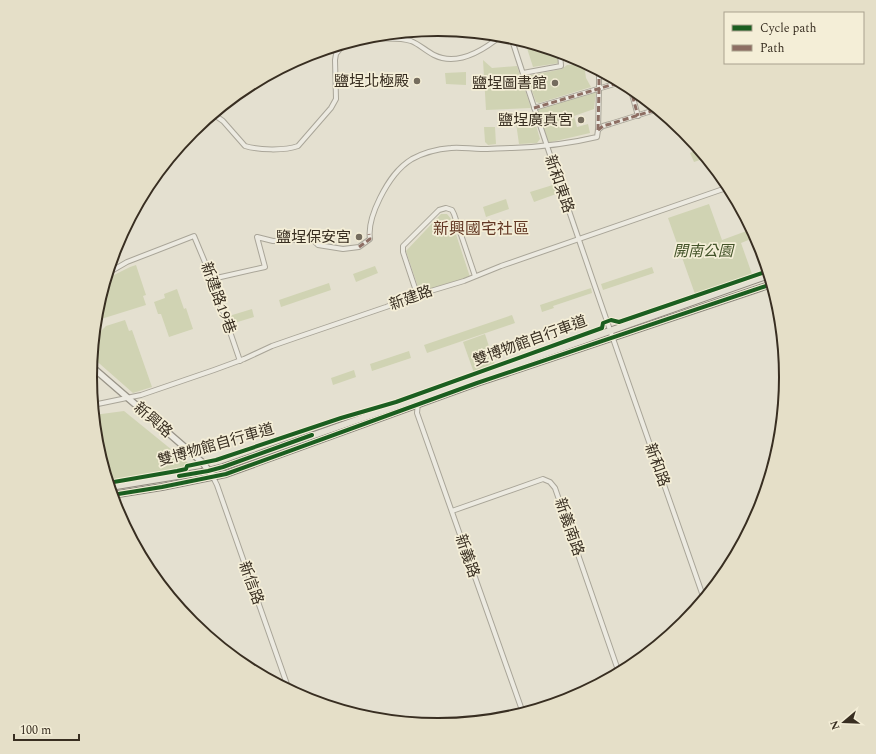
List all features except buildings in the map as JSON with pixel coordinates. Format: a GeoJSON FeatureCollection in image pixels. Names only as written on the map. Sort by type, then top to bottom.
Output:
{"type":"FeatureCollection","features":[{"type":"Feature","properties":{"kind":"main road"},"geometry":{"type":"LineString","coordinates":[[118,494],[226,474],[764,277]]}},
{"type":"Feature","properties":{"kind":"main road"},"geometry":{"type":"LineString","coordinates":[[115,486],[208,471],[225,466],[418,398],[611,334],[766,286]]}},
{"type":"Feature","properties":{"kind":"street"},"geometry":{"type":"LineString","coordinates":[[393,39],[412,41],[434,55],[450,60],[462,58],[479,51],[494,41]]}},
{"type":"Feature","properties":{"kind":"street","name":"新和東路"},"geometry":{"type":"LineString","coordinates":[[514,45],[546,146],[611,334]]}},
{"type":"Feature","properties":{"kind":"street"},"geometry":{"type":"LineString","coordinates":[[217,117],[223,121],[244,146],[276,150],[294,148],[298,146],[331,108],[336,99],[335,60],[338,51]]}},
{"type":"Feature","properties":{"kind":"street"},"geometry":{"type":"LineString","coordinates":[[523,73],[561,66],[560,59]]}},
{"type":"Feature","properties":{"kind":"street"},"geometry":{"type":"LineString","coordinates":[[212,279],[264,267],[257,237],[273,241],[312,239],[318,245],[343,249],[359,247],[370,239],[369,234],[377,205],[385,187],[398,169],[413,159],[428,153],[451,148],[490,149],[546,146],[597,137],[599,77]]}},
{"type":"Feature","properties":{"kind":"street"},"geometry":{"type":"LineString","coordinates":[[534,108],[613,85]]}},
{"type":"Feature","properties":{"kind":"street"},"geometry":{"type":"LineString","coordinates":[[633,97],[638,116]]}},
{"type":"Feature","properties":{"kind":"street"},"geometry":{"type":"LineString","coordinates":[[598,130],[603,126],[652,111]]}},
{"type":"Feature","properties":{"kind":"street","name":"新建路"},"geometry":{"type":"LineString","coordinates":[[98,404],[141,395],[240,361],[272,346],[723,189]]}},
{"type":"Feature","properties":{"kind":"street"},"geometry":{"type":"LineString","coordinates":[[419,295],[403,252],[403,246],[439,210],[446,208],[452,210],[476,276]]}},
{"type":"Feature","properties":{"kind":"street","name":"新建路19巷"},"geometry":{"type":"LineString","coordinates":[[114,269],[127,262],[194,236],[212,279],[240,361]]}},
{"type":"Feature","properties":{"kind":"street","name":"新和路"},"geometry":{"type":"LineString","coordinates":[[611,334],[702,593]]}},
{"type":"Feature","properties":{"kind":"street","name":"新興路"},"geometry":{"type":"LineString","coordinates":[[97,371],[203,463],[213,477]]}},
{"type":"Feature","properties":{"kind":"street","name":"新義路"},"geometry":{"type":"LineString","coordinates":[[418,398],[417,413],[521,707]]}},
{"type":"Feature","properties":{"kind":"street","name":"新信路"},"geometry":{"type":"LineString","coordinates":[[213,477],[286,683]]}},
{"type":"Feature","properties":{"kind":"street","name":"新義南路"},"geometry":{"type":"LineString","coordinates":[[452,512],[544,480],[550,482],[555,488],[617,667]]}},
{"type":"Feature","properties":{"kind":"green space"},"geometry":{"type":"Polygon","coordinates":[[[527,48],[559,58],[559,63],[533,67],[527,48]]]}},
{"type":"Feature","properties":{"kind":"green space"},"geometry":{"type":"Polygon","coordinates":[[[483,60],[492,68],[517,66],[531,108],[486,110],[483,60]]]}},
{"type":"Feature","properties":{"kind":"green space"},"geometry":{"type":"Polygon","coordinates":[[[567,65],[574,65],[585,69],[586,78],[591,87],[539,103],[536,102],[527,76],[562,69],[567,65]]]}},
{"type":"Feature","properties":{"kind":"green space"},"geometry":{"type":"Polygon","coordinates":[[[466,72],[466,85],[446,84],[445,73],[466,72]]]}},
{"type":"Feature","properties":{"kind":"green space"},"geometry":{"type":"Polygon","coordinates":[[[596,91],[594,109],[574,116],[577,127],[588,124],[590,133],[547,143],[535,109],[596,91]]]}},
{"type":"Feature","properties":{"kind":"green space"},"geometry":{"type":"Polygon","coordinates":[[[535,122],[540,139],[537,143],[519,144],[516,123],[535,122]]]}},
{"type":"Feature","properties":{"kind":"green space"},"geometry":{"type":"Polygon","coordinates":[[[484,127],[495,127],[496,144],[488,145],[485,142],[484,127]]]}},
{"type":"Feature","properties":{"kind":"green space"},"geometry":{"type":"Polygon","coordinates":[[[693,151],[701,160],[694,162],[690,153],[693,151]]]}},
{"type":"Feature","properties":{"kind":"green space"},"geometry":{"type":"Polygon","coordinates":[[[556,184],[559,193],[534,202],[530,192],[556,184]]]}},
{"type":"Feature","properties":{"kind":"green space"},"geometry":{"type":"Polygon","coordinates":[[[506,199],[509,209],[486,217],[483,207],[506,199]]]}},
{"type":"Feature","properties":{"kind":"green space","name":"開南公園"},"geometry":{"type":"Polygon","coordinates":[[[709,204],[722,240],[746,231],[750,239],[741,243],[752,274],[695,294],[668,218],[709,204]]]}},
{"type":"Feature","properties":{"kind":"green space"},"geometry":{"type":"Polygon","coordinates":[[[441,214],[447,214],[451,219],[470,277],[420,293],[406,251],[441,214]]]}},
{"type":"Feature","properties":{"kind":"green space"},"geometry":{"type":"Polygon","coordinates":[[[136,265],[146,295],[143,296],[146,305],[102,319],[113,276],[136,265]]]}},
{"type":"Feature","properties":{"kind":"green space"},"geometry":{"type":"Polygon","coordinates":[[[375,266],[378,273],[356,282],[353,274],[375,266]]]}},
{"type":"Feature","properties":{"kind":"green space"},"geometry":{"type":"Polygon","coordinates":[[[652,267],[654,273],[603,290],[601,284],[652,267]]]}},
{"type":"Feature","properties":{"kind":"green space"},"geometry":{"type":"Polygon","coordinates":[[[329,283],[331,290],[281,307],[279,300],[329,283]]]}},
{"type":"Feature","properties":{"kind":"green space"},"geometry":{"type":"Polygon","coordinates":[[[591,288],[592,293],[553,306],[554,308],[542,312],[540,305],[591,288]]]}},
{"type":"Feature","properties":{"kind":"green space"},"geometry":{"type":"Polygon","coordinates":[[[177,289],[184,309],[186,308],[193,329],[169,337],[161,314],[158,314],[154,302],[165,298],[164,294],[177,289]]]}},
{"type":"Feature","properties":{"kind":"green space"},"geometry":{"type":"Polygon","coordinates":[[[252,309],[254,317],[231,324],[229,316],[252,309]]]}},
{"type":"Feature","properties":{"kind":"green space"},"geometry":{"type":"Polygon","coordinates":[[[512,315],[515,323],[427,353],[424,345],[512,315]]]}},
{"type":"Feature","properties":{"kind":"green space"},"geometry":{"type":"Polygon","coordinates":[[[125,320],[129,331],[132,330],[152,387],[133,393],[98,362],[100,332],[106,326],[125,320]]]}},
{"type":"Feature","properties":{"kind":"green space"},"geometry":{"type":"Polygon","coordinates":[[[485,334],[495,365],[474,373],[463,342],[485,334]]]}},
{"type":"Feature","properties":{"kind":"green space"},"geometry":{"type":"Polygon","coordinates":[[[409,351],[411,358],[372,371],[370,364],[409,351]]]}},
{"type":"Feature","properties":{"kind":"green space"},"geometry":{"type":"Polygon","coordinates":[[[354,370],[356,377],[333,385],[331,378],[354,370]]]}},
{"type":"Feature","properties":{"kind":"green space"},"geometry":{"type":"Polygon","coordinates":[[[124,411],[188,463],[183,468],[113,480],[104,444],[99,414],[124,411]]]}},
{"type":"Feature","properties":{"kind":"marked path"},"geometry":{"type":"LineString","coordinates":[[598,130],[599,77]]}},
{"type":"Feature","properties":{"kind":"marked path"},"geometry":{"type":"LineString","coordinates":[[534,108],[612,85]]}},
{"type":"Feature","properties":{"kind":"marked path"},"geometry":{"type":"LineString","coordinates":[[633,97],[638,116]]}},
{"type":"Feature","properties":{"kind":"marked path"},"geometry":{"type":"LineString","coordinates":[[598,130],[603,126],[652,111]]}},
{"type":"Feature","properties":{"kind":"marked path"},"geometry":{"type":"LineString","coordinates":[[359,247],[370,239],[369,234]]}},
{"type":"Feature","properties":{"kind":"cycle path","name":"雙博物館自行車道"},"geometry":{"type":"LineString","coordinates":[[114,482],[186,469],[187,466],[216,460],[341,418],[396,402],[602,328],[603,323],[611,320],[619,322],[763,273]]}},
{"type":"Feature","properties":{"kind":"cycle path"},"geometry":{"type":"LineString","coordinates":[[118,494],[226,474],[477,383],[766,286]]}},
{"type":"Feature","properties":{"kind":"cycle path"},"geometry":{"type":"LineString","coordinates":[[179,476],[223,467],[312,435]]}},
{"type":"Feature","properties":{"kind":"place","name":"鹽埕北極殿"},"geometry":{"type":"Point","coordinates":[417,81]}},
{"type":"Feature","properties":{"kind":"place","name":"鹽埕圖書館"},"geometry":{"type":"Point","coordinates":[555,83]}},
{"type":"Feature","properties":{"kind":"place","name":"鹽埕廣真宮"},"geometry":{"type":"Point","coordinates":[581,120]}},
{"type":"Feature","properties":{"kind":"place","name":"鹽埕保安宮"},"geometry":{"type":"Point","coordinates":[359,237]}},
{"type":"Feature","properties":{"kind":"district","name":"新興國宅社區"},"geometry":{"type":"Point","coordinates":[481,229]}}]}
